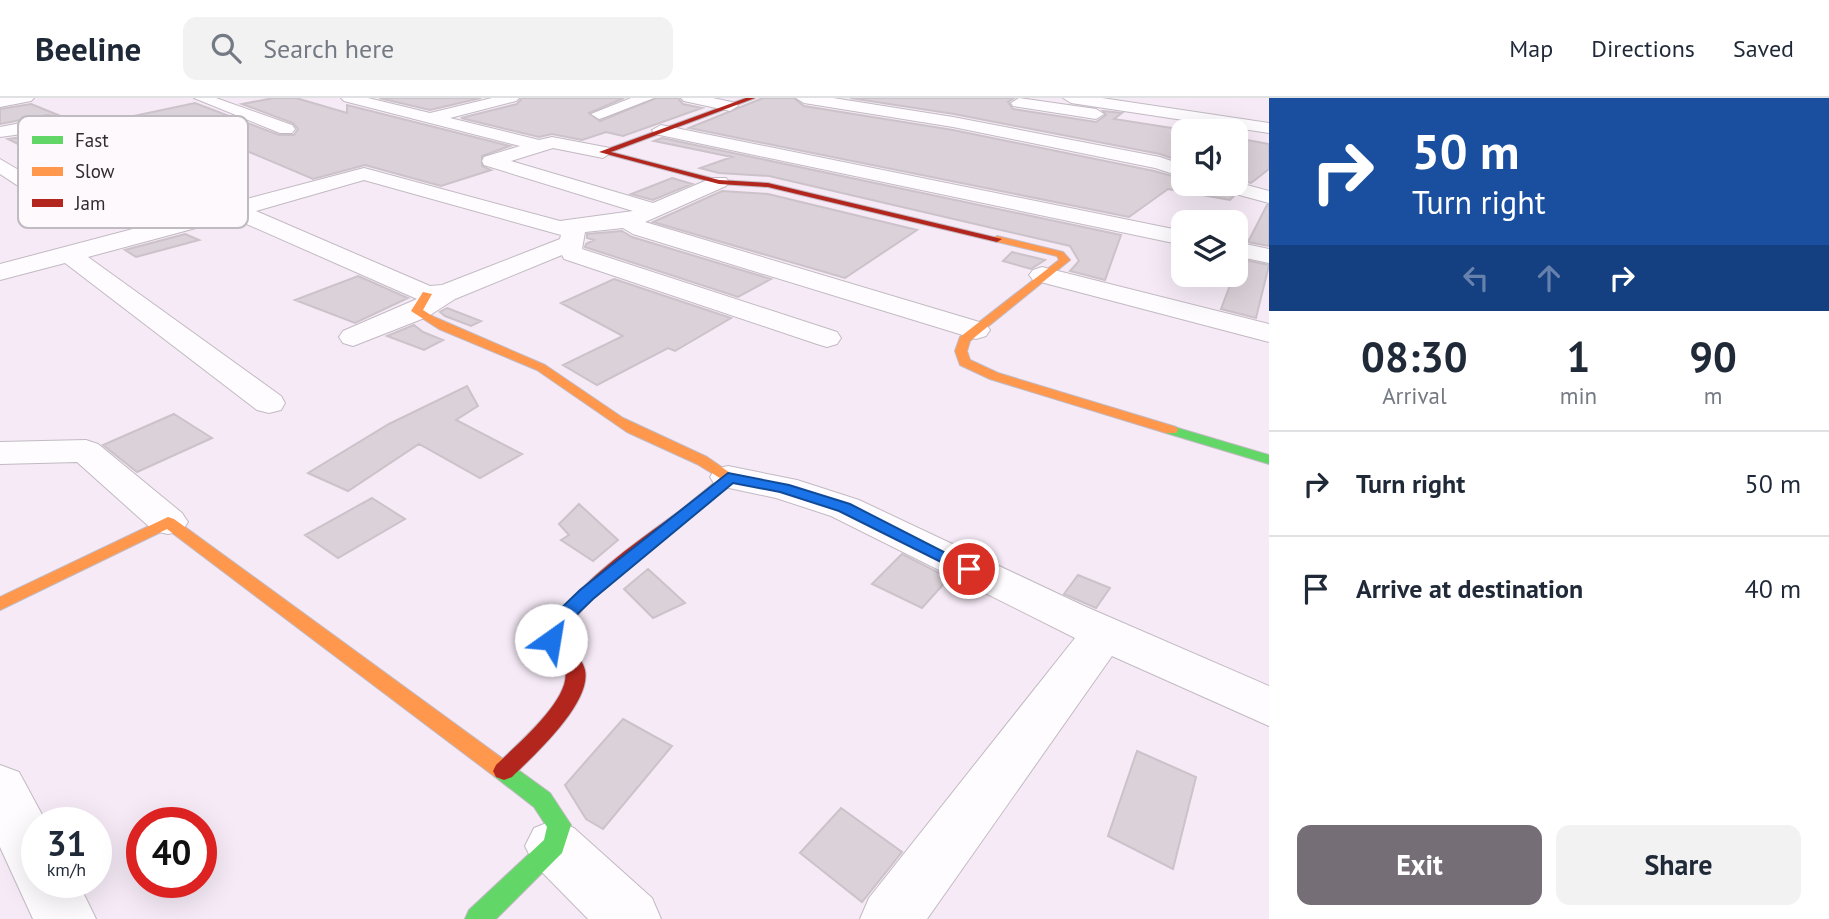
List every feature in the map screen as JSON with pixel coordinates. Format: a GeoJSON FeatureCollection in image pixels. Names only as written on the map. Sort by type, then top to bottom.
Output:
{"type":"FeatureCollection","features":[{"type":"Feature","properties":{"kind":"street"},"geometry":{"type":"LineString","coordinates":[[0,102],[26,98]]}},
{"type":"Feature","properties":{"kind":"street"},"geometry":{"type":"LineString","coordinates":[[210,101],[250,98]]}},
{"type":"Feature","properties":{"kind":"street"},"geometry":{"type":"LineString","coordinates":[[349,98],[537,145]]}},
{"type":"Feature","properties":{"kind":"street"},"geometry":{"type":"LineString","coordinates":[[433,118],[512,98]]}},
{"type":"Feature","properties":{"kind":"street"},"geometry":{"type":"LineString","coordinates":[[599,114],[646,98]]}},
{"type":"Feature","properties":{"kind":"street"},"geometry":{"type":"LineString","coordinates":[[689,98],[730,106]]}},
{"type":"Feature","properties":{"kind":"street"},"geometry":{"type":"LineString","coordinates":[[603,152],[752,98]]}},
{"type":"Feature","properties":{"kind":"street"},"geometry":{"type":"LineString","coordinates":[[804,98],[979,127],[1171,168]]}},
{"type":"Feature","properties":{"kind":"street"},"geometry":{"type":"LineString","coordinates":[[1071,98],[1269,128]]}},
{"type":"Feature","properties":{"kind":"street"},"geometry":{"type":"LineString","coordinates":[[210,101],[286,130]]}},
{"type":"Feature","properties":{"kind":"street"},"geometry":{"type":"LineString","coordinates":[[979,127],[1014,104],[1171,126]]}},
{"type":"Feature","properties":{"kind":"street"},"geometry":{"type":"LineString","coordinates":[[0,132],[18,129]]}},
{"type":"Feature","properties":{"kind":"street"},"geometry":{"type":"LineString","coordinates":[[661,130],[1171,236]]}},
{"type":"Feature","properties":{"kind":"street"},"geometry":{"type":"LineString","coordinates":[[1248,139],[1269,143]]}},
{"type":"Feature","properties":{"kind":"street"},"geometry":{"type":"LineString","coordinates":[[652,210],[491,161],[537,145],[559,141],[719,182],[768,185],[1065,256],[1065,260],[1042,275],[964,340],[961,351],[964,362],[994,376],[1269,460]]}},
{"type":"Feature","properties":{"kind":"street"},"geometry":{"type":"LineString","coordinates":[[0,165],[18,177]]}},
{"type":"Feature","properties":{"kind":"street"},"geometry":{"type":"LineString","coordinates":[[248,206],[364,174],[559,228],[573,236]]}},
{"type":"Feature","properties":{"kind":"street"},"geometry":{"type":"LineString","coordinates":[[353,337],[430,299],[573,236],[627,221],[694,195],[719,182]]}},
{"type":"Feature","properties":{"kind":"street"},"geometry":{"type":"LineString","coordinates":[[1248,191],[1269,197]]}},
{"type":"Feature","properties":{"kind":"street"},"geometry":{"type":"LineString","coordinates":[[248,216],[430,299]]}},
{"type":"Feature","properties":{"kind":"street"},"geometry":{"type":"LineString","coordinates":[[627,221],[641,229],[976,330]]}},
{"type":"Feature","properties":{"kind":"street"},"geometry":{"type":"LineString","coordinates":[[100,228],[121,241]]}},
{"type":"Feature","properties":{"kind":"street"},"geometry":{"type":"LineString","coordinates":[[0,272],[168,228]]}},
{"type":"Feature","properties":{"kind":"street"},"geometry":{"type":"LineString","coordinates":[[573,236],[570,249],[573,254],[595,263],[827,338]]}},
{"type":"Feature","properties":{"kind":"street"},"geometry":{"type":"LineString","coordinates":[[1248,252],[1269,256]]}},
{"type":"Feature","properties":{"kind":"street"},"geometry":{"type":"LineString","coordinates":[[70,255],[269,402]]}},
{"type":"Feature","properties":{"kind":"street"},"geometry":{"type":"LineString","coordinates":[[1042,275],[1269,333]]}},
{"type":"Feature","properties":{"kind":"street"},"geometry":{"type":"LineString","coordinates":[[430,299],[434,324],[530,361],[580,391],[619,422],[712,464],[728,477],[783,488],[845,508],[1104,633],[1269,707]]}},
{"type":"Feature","properties":{"kind":"street"},"geometry":{"type":"LineString","coordinates":[[0,453],[86,451],[168,522],[542,800],[559,825],[554,846],[478,919]]}},
{"type":"Feature","properties":{"kind":"street"},"geometry":{"type":"LineString","coordinates":[[504,771],[568,701],[576,684],[575,669],[551,640],[561,618],[586,594],[725,483],[728,477]]}},
{"type":"Feature","properties":{"kind":"street"},"geometry":{"type":"LineString","coordinates":[[0,604],[168,522]]}},
{"type":"Feature","properties":{"kind":"street"},"geometry":{"type":"LineString","coordinates":[[891,919],[1104,633]]}},
{"type":"Feature","properties":{"kind":"street"},"geometry":{"type":"LineString","coordinates":[[0,788],[21,831]]}},
{"type":"Feature","properties":{"kind":"street"},"geometry":{"type":"LineString","coordinates":[[554,846],[630,919]]}},
{"type":"Feature","properties":{"kind":"street"},"geometry":{"type":"LineString","coordinates":[[54,898],[65,919]]}},
{"type":"Feature","properties":{"kind":"building"},"geometry":{"type":"Polygon","coordinates":[[[274,98],[296,98],[347,113],[347,105],[510,146],[482,156],[482,166],[491,170],[441,186],[365,165],[313,179],[248,152],[248,123],[279,135],[294,135],[298,129],[293,123],[242,104],[274,98]]]}},
{"type":"Feature","properties":{"kind":"building"},"geometry":{"type":"Polygon","coordinates":[[[379,98],[481,98],[430,110],[379,98]]]}},
{"type":"Feature","properties":{"kind":"building"},"geometry":{"type":"Polygon","coordinates":[[[522,98],[624,98],[589,113],[600,121],[656,98],[678,98],[683,104],[702,108],[623,136],[606,132],[582,140],[552,134],[539,137],[461,118],[517,104],[522,98]]]}},
{"type":"Feature","properties":{"kind":"building"},"geometry":{"type":"Polygon","coordinates":[[[763,98],[794,98],[804,106],[953,130],[1154,171],[1171,176],[1171,190],[1129,217],[689,128],[763,98]]]}},
{"type":"Feature","properties":{"kind":"building"},"geometry":{"type":"Polygon","coordinates":[[[850,98],[1014,98],[1008,102],[1013,109],[1096,122],[1106,115],[1103,111],[1122,113],[1114,119],[1171,128],[1171,158],[1160,154],[954,114],[850,98]]]}},
{"type":"Feature","properties":{"kind":"building"},"geometry":{"type":"Polygon","coordinates":[[[195,103],[229,116],[134,116],[195,103]]]}},
{"type":"Feature","properties":{"kind":"building"},"geometry":{"type":"Polygon","coordinates":[[[31,104],[61,116],[18,116],[18,121],[0,124],[0,109],[31,104]]]}},
{"type":"Feature","properties":{"kind":"building"},"geometry":{"type":"Polygon","coordinates":[[[18,138],[18,144],[8,139],[18,138]]]}},
{"type":"Feature","properties":{"kind":"building"},"geometry":{"type":"Polygon","coordinates":[[[662,138],[1121,235],[1105,280],[1070,271],[1079,261],[1070,246],[769,176],[719,173],[700,168],[732,157],[654,141],[662,138]]]}},
{"type":"Feature","properties":{"kind":"building"},"geometry":{"type":"Polygon","coordinates":[[[1248,140],[1269,144],[1269,169],[1251,183],[1248,182],[1248,140]]]}},
{"type":"Feature","properties":{"kind":"building"},"geometry":{"type":"Polygon","coordinates":[[[672,178],[692,184],[653,200],[631,194],[672,178]]]}},
{"type":"Feature","properties":{"kind":"building"},"geometry":{"type":"Polygon","coordinates":[[[722,191],[768,194],[917,230],[845,278],[653,222],[722,191]]]}},
{"type":"Feature","properties":{"kind":"building"},"geometry":{"type":"Polygon","coordinates":[[[1207,196],[1234,196],[1230,200],[1207,196]]]}},
{"type":"Feature","properties":{"kind":"building"},"geometry":{"type":"Polygon","coordinates":[[[1267,205],[1269,205],[1269,246],[1248,242],[1267,205]]]}},
{"type":"Feature","properties":{"kind":"building"},"geometry":{"type":"Polygon","coordinates":[[[622,231],[632,237],[771,279],[738,297],[585,247],[594,240],[587,238],[587,234],[622,231]]]}},
{"type":"Feature","properties":{"kind":"building"},"geometry":{"type":"Polygon","coordinates":[[[185,234],[199,240],[136,257],[125,250],[185,234]]]}},
{"type":"Feature","properties":{"kind":"building"},"geometry":{"type":"Polygon","coordinates":[[[1012,252],[1045,260],[1031,269],[1003,261],[1012,252]]]}},
{"type":"Feature","properties":{"kind":"building"},"geometry":{"type":"Polygon","coordinates":[[[1248,261],[1269,265],[1256,318],[1221,309],[1229,287],[1248,287],[1248,261]]]}},
{"type":"Feature","properties":{"kind":"building"},"geometry":{"type":"Polygon","coordinates":[[[358,276],[408,298],[355,323],[295,300],[358,276]]]}},
{"type":"Feature","properties":{"kind":"building"},"geometry":{"type":"Polygon","coordinates":[[[614,279],[731,318],[675,351],[668,348],[597,385],[563,365],[623,336],[561,303],[614,279]]]}},
{"type":"Feature","properties":{"kind":"building"},"geometry":{"type":"Polygon","coordinates":[[[447,308],[481,321],[471,326],[440,312],[447,308]]]}},
{"type":"Feature","properties":{"kind":"building"},"geometry":{"type":"Polygon","coordinates":[[[414,325],[443,340],[424,350],[387,336],[414,325]]]}},
{"type":"Feature","properties":{"kind":"building"},"geometry":{"type":"Polygon","coordinates":[[[467,386],[478,406],[456,420],[522,454],[480,478],[419,444],[348,491],[308,473],[389,424],[467,386]]]}},
{"type":"Feature","properties":{"kind":"building"},"geometry":{"type":"Polygon","coordinates":[[[174,414],[212,438],[137,472],[103,445],[174,414]]]}},
{"type":"Feature","properties":{"kind":"building"},"geometry":{"type":"Polygon","coordinates":[[[372,498],[405,519],[338,558],[305,535],[372,498]]]}},
{"type":"Feature","properties":{"kind":"building"},"geometry":{"type":"Polygon","coordinates":[[[579,504],[618,540],[593,561],[561,540],[569,535],[559,524],[579,504]]]}},
{"type":"Feature","properties":{"kind":"building"},"geometry":{"type":"Polygon","coordinates":[[[902,554],[949,578],[922,608],[872,584],[902,554]]]}},
{"type":"Feature","properties":{"kind":"building"},"geometry":{"type":"Polygon","coordinates":[[[648,569],[685,603],[653,618],[624,589],[648,569]]]}},
{"type":"Feature","properties":{"kind":"building"},"geometry":{"type":"Polygon","coordinates":[[[1078,575],[1110,588],[1096,608],[1064,594],[1078,575]]]}},
{"type":"Feature","properties":{"kind":"building"},"geometry":{"type":"Polygon","coordinates":[[[623,719],[672,746],[603,829],[586,819],[565,785],[623,719]]]}},
{"type":"Feature","properties":{"kind":"building"},"geometry":{"type":"Polygon","coordinates":[[[1137,751],[1196,777],[1173,869],[1108,836],[1137,751]]]}},
{"type":"Feature","properties":{"kind":"building"},"geometry":{"type":"Polygon","coordinates":[[[841,808],[902,852],[862,902],[800,853],[841,808]]]}},
{"type":"Feature","properties":{"kind":"traffic: fast"},"geometry":{"type":"LineString","coordinates":[[1171,430],[1269,460]]}},
{"type":"Feature","properties":{"kind":"traffic: fast"},"geometry":{"type":"LineString","coordinates":[[478,919],[554,846],[559,825],[542,800],[502,770]]}},
{"type":"Feature","properties":{"kind":"traffic: slow"},"geometry":{"type":"LineString","coordinates":[[997,239],[1060,254],[1065,260],[964,340],[961,351],[964,362],[994,376],[1171,430]]}},
{"type":"Feature","properties":{"kind":"traffic: slow"},"geometry":{"type":"LineString","coordinates":[[427,294],[417,311],[430,320],[529,361],[553,374],[631,429],[702,461],[728,477],[725,483],[688,512]]}},
{"type":"Feature","properties":{"kind":"traffic: slow"},"geometry":{"type":"LineString","coordinates":[[0,604],[168,522],[502,770]]}},
{"type":"Feature","properties":{"kind":"traffic: jam"},"geometry":{"type":"LineString","coordinates":[[752,98],[603,152],[719,182],[768,185],[997,239]]}},
{"type":"Feature","properties":{"kind":"traffic: jam"},"geometry":{"type":"LineString","coordinates":[[504,771],[549,724],[570,695],[575,682],[575,670],[551,640],[563,620],[612,569],[688,512]]}},
{"type":"Feature","properties":{"kind":"route"},"geometry":{"type":"LineString","coordinates":[[551,640],[554,628],[561,618],[586,594],[725,483],[728,477],[783,488],[845,508],[969,569]]}}]}
